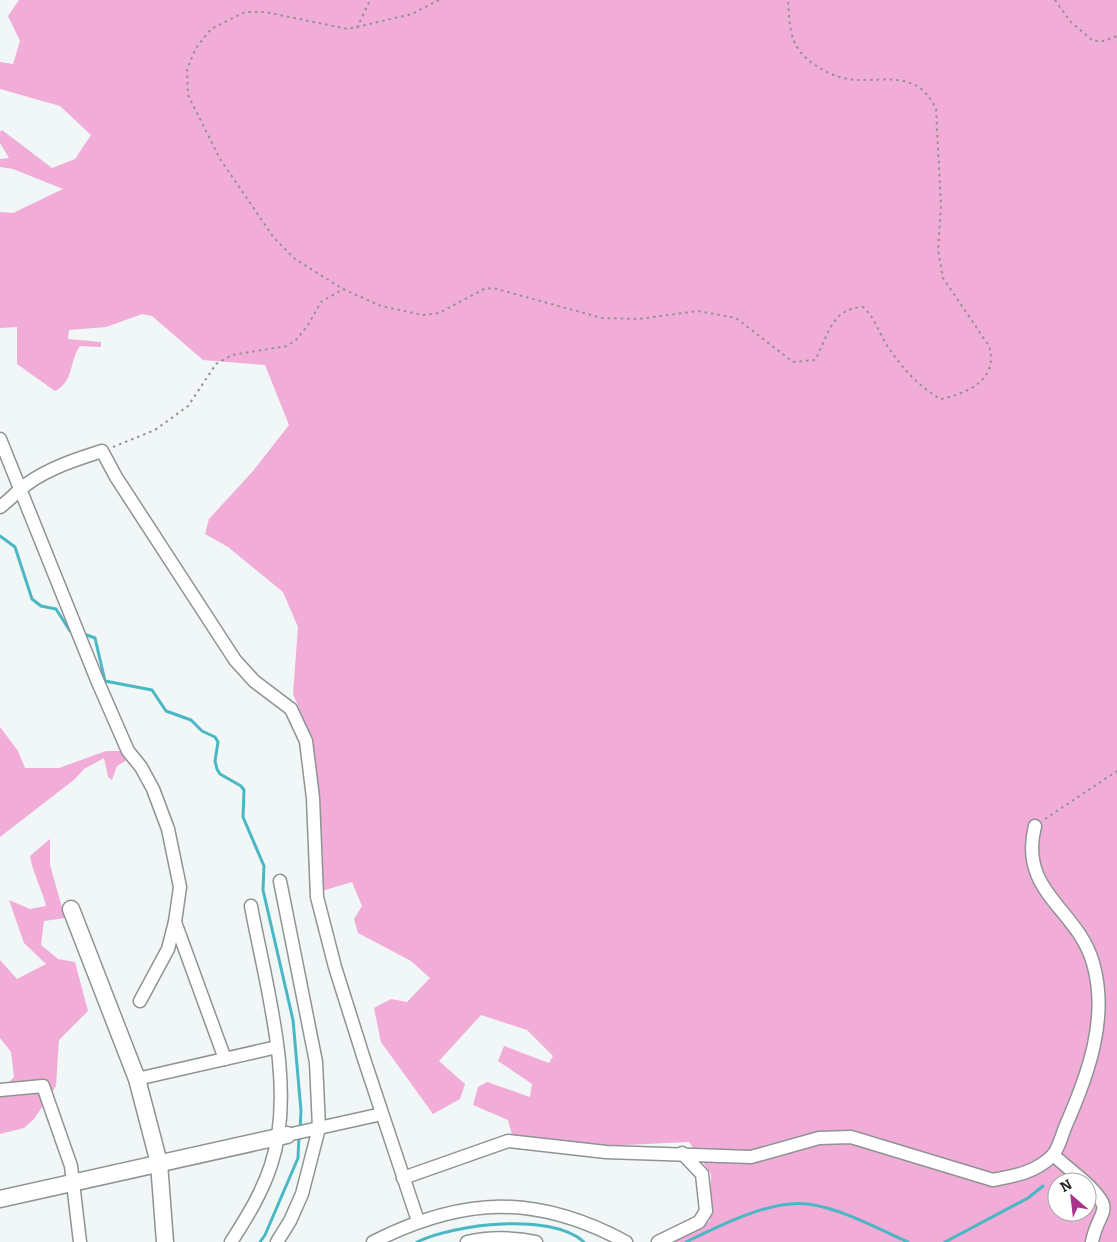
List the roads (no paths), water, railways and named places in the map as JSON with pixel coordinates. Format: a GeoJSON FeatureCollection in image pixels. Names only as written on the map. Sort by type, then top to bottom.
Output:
{"type":"FeatureCollection","features":[{"type":"Feature","properties":{"kind":"street"},"geometry":{"type":"LineString","coordinates":[[0,439],[128,751],[141,767],[153,789],[168,829],[180,887],[175,922],[168,949],[140,1001]]}},
{"type":"Feature","properties":{"kind":"street"},"geometry":{"type":"LineString","coordinates":[[0,507],[26,485],[68,462],[102,451],[116,477],[235,660],[254,681],[290,710],[296,718],[306,741],[313,798],[317,897],[335,967],[418,1221]]}},
{"type":"Feature","properties":{"kind":"street"},"geometry":{"type":"LineString","coordinates":[[403,1178],[508,1141],[606,1152],[682,1153],[751,1157],[819,1138],[851,1137],[993,1180],[1016,1176],[1032,1170],[1053,1155],[1076,1104],[1098,1031],[1099,1007],[1098,981],[1093,961],[1074,925],[1051,900],[1034,869],[1031,842],[1035,826]]}},
{"type":"Feature","properties":{"kind":"street"},"geometry":{"type":"LineString","coordinates":[[277,1242],[290,1221],[302,1194],[315,1129],[316,1062],[280,881]]}},
{"type":"Feature","properties":{"kind":"street"},"geometry":{"type":"LineString","coordinates":[[231,1242],[252,1209],[283,1136],[282,1079],[278,1047],[251,906]]}},
{"type":"Feature","properties":{"kind":"street"},"geometry":{"type":"LineString","coordinates":[[71,908],[137,1079],[159,1162],[165,1242]]}},
{"type":"Feature","properties":{"kind":"street"},"geometry":{"type":"LineString","coordinates":[[175,922],[225,1059]]}},
{"type":"Feature","properties":{"kind":"street"},"geometry":{"type":"LineString","coordinates":[[137,1079],[278,1047]]}},
{"type":"Feature","properties":{"kind":"street"},"geometry":{"type":"LineString","coordinates":[[0,1090],[43,1086],[71,1166],[80,1242]]}},
{"type":"Feature","properties":{"kind":"street"},"geometry":{"type":"LineString","coordinates":[[0,1200],[74,1184],[159,1162],[382,1114]]}},
{"type":"Feature","properties":{"kind":"street"},"geometry":{"type":"LineString","coordinates":[[658,1242],[699,1222],[706,1211],[702,1174],[682,1153]]}},
{"type":"Feature","properties":{"kind":"street"},"geometry":{"type":"LineString","coordinates":[[1053,1155],[1073,1172]]}},
{"type":"Feature","properties":{"kind":"street"},"geometry":{"type":"LineString","coordinates":[[1092,1242],[1107,1207],[1104,1198],[1097,1192]]}},
{"type":"Feature","properties":{"kind":"street"},"geometry":{"type":"LineString","coordinates":[[373,1242],[418,1221],[463,1211],[502,1206],[547,1210],[582,1221],[626,1242]]}},
{"type":"Feature","properties":{"kind":"street"},"geometry":{"type":"LineString","coordinates":[[467,1242],[481,1238],[524,1239],[536,1242]]}},
{"type":"Feature","properties":{"kind":"waterway"},"geometry":{"type":"LineString","coordinates":[[0,536],[15,547],[32,599],[41,606],[56,609],[70,631],[75,632]]}},
{"type":"Feature","properties":{"kind":"waterway"},"geometry":{"type":"LineString","coordinates":[[81,633],[95,638],[105,681],[152,690],[166,711],[191,720],[202,731],[215,737],[218,742],[215,761],[217,769],[220,774],[241,786],[244,790],[243,817],[264,866],[263,890],[293,1020],[301,1111],[300,1130]]}},
{"type":"Feature","properties":{"kind":"waterway"},"geometry":{"type":"LineString","coordinates":[[260,1242],[265,1235],[298,1158],[299,1136]]}},
{"type":"Feature","properties":{"kind":"waterway"},"geometry":{"type":"LineString","coordinates":[[945,1242],[1028,1198],[1043,1186]]}},
{"type":"Feature","properties":{"kind":"waterway"},"geometry":{"type":"LineString","coordinates":[[686,1242],[746,1215],[793,1204],[808,1204],[834,1210],[908,1242]]}},
{"type":"Feature","properties":{"kind":"waterway"},"geometry":{"type":"LineString","coordinates":[[417,1242],[454,1230],[502,1224],[526,1224],[549,1227],[569,1233],[584,1242]]}}]}
